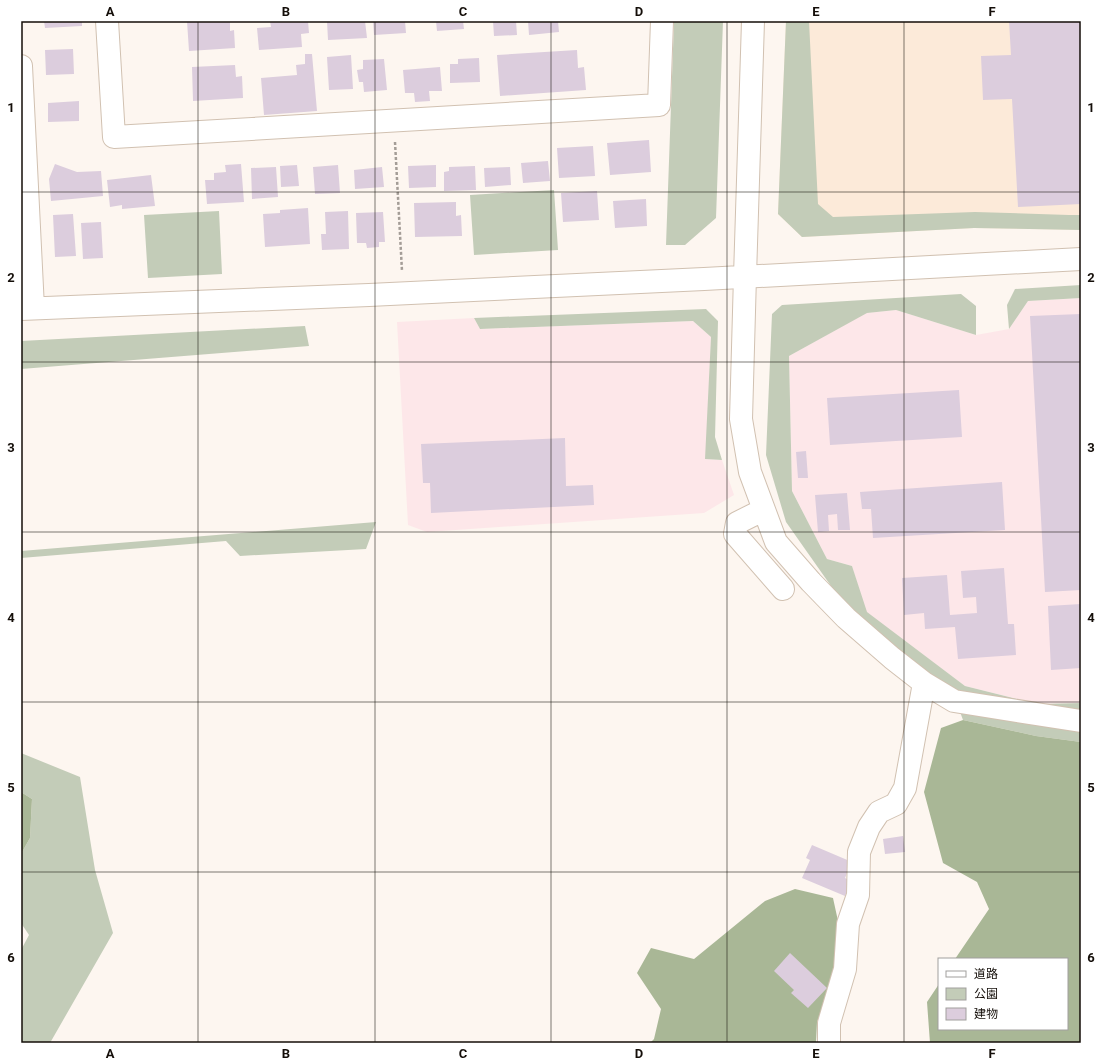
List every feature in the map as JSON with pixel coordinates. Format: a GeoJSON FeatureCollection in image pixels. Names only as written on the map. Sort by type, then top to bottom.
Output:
{"type":"FeatureCollection","features":[{"type":"Feature","properties":{"kind":"street"},"geometry":{"type":"LineString","coordinates":[[107,21],[114,137],[659,105],[662,21]]}},
{"type":"Feature","properties":{"kind":"street"},"geometry":{"type":"LineString","coordinates":[[753,21],[741,419],[750,472],[776,542],[811,582],[846,618],[892,658],[924,683],[954,702],[1081,721]]}},
{"type":"Feature","properties":{"kind":"street"},"geometry":{"type":"LineString","coordinates":[[21,66],[27,309],[369,296],[1081,259]]}},
{"type":"Feature","properties":{"kind":"street"},"geometry":{"type":"LineString","coordinates":[[763,510],[737,523],[735,534],[783,589]]}},
{"type":"Feature","properties":{"kind":"street"},"geometry":{"type":"LineString","coordinates":[[829,1043],[829,1023],[845,969],[848,924],[858,895],[859,852],[869,827],[879,812],[896,804],[905,788],[924,683]]}},
{"type":"Feature","properties":{"kind":"path"},"geometry":{"type":"LineString","coordinates":[[394,120],[402,271]]}},
{"type":"Feature","properties":{"kind":"shaded area"},"geometry":{"type":"Polygon","coordinates":[[[786,21],[1081,21],[1081,230],[974,228],[802,237],[778,214],[786,21]]]}},
{"type":"Feature","properties":{"kind":"shaded area"},"geometry":{"type":"Polygon","coordinates":[[[1081,298],[1081,703],[1037,704],[965,686],[866,612],[852,566],[827,559],[792,491],[789,356],[866,313],[896,310],[976,335],[1009,329],[1028,301],[1081,298]]]}},
{"type":"Feature","properties":{"kind":"shaded area"},"geometry":{"type":"Polygon","coordinates":[[[474,318],[480,329],[693,321],[711,337],[706,459],[722,460],[734,495],[704,513],[427,532],[408,525],[397,322],[474,318]]]}},
{"type":"Feature","properties":{"kind":"green space"},"geometry":{"type":"Polygon","coordinates":[[[674,21],[723,21],[716,218],[685,245],[666,245],[674,21]]]}},
{"type":"Feature","properties":{"kind":"green space"},"geometry":{"type":"Polygon","coordinates":[[[786,21],[809,21],[818,204],[833,217],[975,212],[1081,215],[1081,230],[974,228],[802,237],[778,214],[786,21]]]}},
{"type":"Feature","properties":{"kind":"green space"},"geometry":{"type":"Polygon","coordinates":[[[554,190],[558,250],[474,255],[470,195],[554,190]]]}},
{"type":"Feature","properties":{"kind":"green space"},"geometry":{"type":"Polygon","coordinates":[[[219,211],[222,274],[148,278],[144,215],[219,211]]]}},
{"type":"Feature","properties":{"kind":"green space"},"geometry":{"type":"Polygon","coordinates":[[[1081,285],[1081,298],[1028,301],[1009,329],[1007,305],[1015,289],[1081,285]]]}},
{"type":"Feature","properties":{"kind":"green space"},"geometry":{"type":"Polygon","coordinates":[[[961,294],[976,306],[976,335],[896,310],[867,313],[789,356],[792,491],[827,559],[852,566],[867,612],[965,686],[1037,704],[1081,703],[1081,742],[1036,736],[963,720],[952,690],[850,613],[786,522],[766,455],[772,314],[782,305],[961,294]]]}},
{"type":"Feature","properties":{"kind":"green space"},"geometry":{"type":"Polygon","coordinates":[[[706,309],[718,321],[715,437],[722,460],[705,459],[711,337],[693,321],[480,329],[474,318],[706,309]]]}},
{"type":"Feature","properties":{"kind":"green space"},"geometry":{"type":"Polygon","coordinates":[[[305,326],[309,346],[21,369],[21,341],[305,326]]]}},
{"type":"Feature","properties":{"kind":"green space"},"geometry":{"type":"Polygon","coordinates":[[[376,522],[366,549],[240,556],[226,541],[21,558],[21,551],[376,522]]]}},
{"type":"Feature","properties":{"kind":"green space"},"geometry":{"type":"Polygon","coordinates":[[[963,720],[1036,736],[1081,742],[1081,1043],[930,1043],[927,1002],[938,986],[938,1030],[1068,1030],[1068,958],[956,958],[989,909],[977,882],[943,863],[924,792],[941,728],[963,720]]]}},
{"type":"Feature","properties":{"kind":"green space"},"geometry":{"type":"Polygon","coordinates":[[[21,753],[80,777],[95,870],[113,933],[50,1043],[21,1043],[21,950],[29,935],[21,923],[21,854],[30,838],[32,799],[21,792],[21,753]]]}},
{"type":"Feature","properties":{"kind":"green space"},"geometry":{"type":"Polygon","coordinates":[[[21,792],[32,799],[30,838],[21,854],[21,792]]]}},
{"type":"Feature","properties":{"kind":"green space"},"geometry":{"type":"Polygon","coordinates":[[[795,889],[833,898],[838,921],[838,976],[817,1022],[816,1043],[650,1043],[654,1039],[661,1009],[637,973],[651,948],[694,959],[765,901],[795,889]]]}},
{"type":"Feature","properties":{"kind":"building"},"geometry":{"type":"Polygon","coordinates":[[[44,21],[82,21],[82,26],[45,28],[44,21]]]}},
{"type":"Feature","properties":{"kind":"building"},"geometry":{"type":"Polygon","coordinates":[[[187,21],[230,21],[230,31],[234,30],[235,48],[189,51],[187,21]]]}},
{"type":"Feature","properties":{"kind":"building"},"geometry":{"type":"Polygon","coordinates":[[[270,21],[308,21],[309,33],[301,34],[302,47],[259,50],[257,28],[271,27],[270,21]]]}},
{"type":"Feature","properties":{"kind":"building"},"geometry":{"type":"Polygon","coordinates":[[[327,21],[365,21],[367,38],[328,40],[327,21]]]}},
{"type":"Feature","properties":{"kind":"building"},"geometry":{"type":"Polygon","coordinates":[[[373,21],[405,21],[406,33],[374,35],[373,21]]]}},
{"type":"Feature","properties":{"kind":"building"},"geometry":{"type":"Polygon","coordinates":[[[436,21],[463,21],[464,29],[437,31],[436,21]]]}},
{"type":"Feature","properties":{"kind":"building"},"geometry":{"type":"Polygon","coordinates":[[[493,21],[516,21],[517,35],[494,36],[493,21]]]}},
{"type":"Feature","properties":{"kind":"building"},"geometry":{"type":"Polygon","coordinates":[[[528,21],[558,21],[559,32],[529,35],[528,21]]]}},
{"type":"Feature","properties":{"kind":"building"},"geometry":{"type":"Polygon","coordinates":[[[1009,21],[1081,21],[1081,204],[1018,207],[1012,99],[983,100],[981,56],[1011,55],[1009,21]]]}},
{"type":"Feature","properties":{"kind":"building"},"geometry":{"type":"Polygon","coordinates":[[[73,49],[74,74],[46,75],[45,50],[73,49]]]}},
{"type":"Feature","properties":{"kind":"building"},"geometry":{"type":"Polygon","coordinates":[[[577,50],[578,68],[584,67],[586,90],[500,96],[497,55],[577,50]]]}},
{"type":"Feature","properties":{"kind":"building"},"geometry":{"type":"Polygon","coordinates":[[[305,54],[312,54],[317,111],[264,115],[261,78],[297,75],[296,65],[305,64],[305,54]]]}},
{"type":"Feature","properties":{"kind":"building"},"geometry":{"type":"Polygon","coordinates":[[[351,55],[353,89],[329,90],[327,57],[351,55]]]}},
{"type":"Feature","properties":{"kind":"building"},"geometry":{"type":"Polygon","coordinates":[[[479,58],[480,82],[450,83],[450,64],[458,64],[458,59],[479,58]]]}},
{"type":"Feature","properties":{"kind":"building"},"geometry":{"type":"Polygon","coordinates":[[[384,59],[387,90],[364,92],[363,82],[359,82],[357,70],[363,69],[363,60],[384,59]]]}},
{"type":"Feature","properties":{"kind":"building"},"geometry":{"type":"Polygon","coordinates":[[[235,65],[236,77],[242,76],[243,98],[193,101],[192,67],[235,65]]]}},
{"type":"Feature","properties":{"kind":"building"},"geometry":{"type":"Polygon","coordinates":[[[440,67],[442,91],[429,91],[430,101],[415,102],[414,93],[405,93],[403,70],[440,67]]]}},
{"type":"Feature","properties":{"kind":"building"},"geometry":{"type":"Polygon","coordinates":[[[79,101],[79,121],[48,122],[48,103],[79,101]]]}},
{"type":"Feature","properties":{"kind":"building"},"geometry":{"type":"Polygon","coordinates":[[[649,140],[651,172],[610,175],[607,143],[649,140]]]}},
{"type":"Feature","properties":{"kind":"building"},"geometry":{"type":"Polygon","coordinates":[[[593,146],[595,176],[559,178],[557,148],[593,146]]]}},
{"type":"Feature","properties":{"kind":"building"},"geometry":{"type":"Polygon","coordinates":[[[548,161],[550,181],[523,183],[521,163],[548,161]]]}},
{"type":"Feature","properties":{"kind":"building"},"geometry":{"type":"Polygon","coordinates":[[[55,164],[77,172],[101,171],[103,196],[51,201],[49,179],[55,164]]]}},
{"type":"Feature","properties":{"kind":"building"},"geometry":{"type":"Polygon","coordinates":[[[241,164],[244,202],[207,204],[205,180],[214,180],[214,173],[226,172],[225,165],[241,164]]]}},
{"type":"Feature","properties":{"kind":"building"},"geometry":{"type":"Polygon","coordinates":[[[297,165],[299,186],[281,187],[280,166],[297,165]]]}},
{"type":"Feature","properties":{"kind":"building"},"geometry":{"type":"Polygon","coordinates":[[[338,165],[340,193],[315,194],[313,167],[338,165]]]}},
{"type":"Feature","properties":{"kind":"building"},"geometry":{"type":"Polygon","coordinates":[[[436,165],[436,187],[409,188],[408,166],[436,165]]]}},
{"type":"Feature","properties":{"kind":"building"},"geometry":{"type":"Polygon","coordinates":[[[475,166],[476,190],[444,191],[444,172],[449,171],[449,167],[475,166]]]}},
{"type":"Feature","properties":{"kind":"building"},"geometry":{"type":"Polygon","coordinates":[[[276,167],[278,197],[252,199],[251,168],[276,167]]]}},
{"type":"Feature","properties":{"kind":"building"},"geometry":{"type":"Polygon","coordinates":[[[382,167],[384,187],[355,189],[354,170],[382,167]]]}},
{"type":"Feature","properties":{"kind":"building"},"geometry":{"type":"Polygon","coordinates":[[[510,167],[511,185],[485,187],[484,168],[510,167]]]}},
{"type":"Feature","properties":{"kind":"building"},"geometry":{"type":"Polygon","coordinates":[[[151,175],[155,206],[122,209],[122,205],[110,207],[107,180],[151,175]]]}},
{"type":"Feature","properties":{"kind":"building"},"geometry":{"type":"Polygon","coordinates":[[[597,191],[599,220],[563,222],[561,193],[597,191]]]}},
{"type":"Feature","properties":{"kind":"building"},"geometry":{"type":"Polygon","coordinates":[[[646,199],[647,226],[615,228],[613,201],[646,199]]]}},
{"type":"Feature","properties":{"kind":"building"},"geometry":{"type":"Polygon","coordinates":[[[456,202],[456,216],[461,215],[462,236],[415,237],[414,203],[456,202]]]}},
{"type":"Feature","properties":{"kind":"building"},"geometry":{"type":"Polygon","coordinates":[[[308,208],[310,244],[265,247],[263,214],[280,213],[280,210],[308,208]]]}},
{"type":"Feature","properties":{"kind":"building"},"geometry":{"type":"Polygon","coordinates":[[[348,211],[349,249],[322,250],[321,234],[326,234],[325,212],[348,211]]]}},
{"type":"Feature","properties":{"kind":"building"},"geometry":{"type":"Polygon","coordinates":[[[383,212],[385,242],[379,242],[379,247],[367,248],[366,243],[357,243],[356,213],[383,212]]]}},
{"type":"Feature","properties":{"kind":"building"},"geometry":{"type":"Polygon","coordinates":[[[73,214],[76,256],[55,257],[53,215],[73,214]]]}},
{"type":"Feature","properties":{"kind":"building"},"geometry":{"type":"Polygon","coordinates":[[[101,222],[103,258],[83,259],[81,223],[101,222]]]}},
{"type":"Feature","properties":{"kind":"building"},"geometry":{"type":"Polygon","coordinates":[[[1081,314],[1081,590],[1045,592],[1030,316],[1081,314]]]}},
{"type":"Feature","properties":{"kind":"building"},"geometry":{"type":"Polygon","coordinates":[[[959,390],[962,437],[830,445],[827,398],[959,390]]]}},
{"type":"Feature","properties":{"kind":"building"},"geometry":{"type":"Polygon","coordinates":[[[565,438],[566,486],[593,485],[594,505],[431,513],[430,483],[423,483],[421,444],[565,438]]]}},
{"type":"Feature","properties":{"kind":"building"},"geometry":{"type":"Polygon","coordinates":[[[806,451],[808,478],[798,478],[796,452],[806,451]]]}},
{"type":"Feature","properties":{"kind":"building"},"geometry":{"type":"Polygon","coordinates":[[[1002,482],[1005,530],[873,538],[871,509],[862,509],[860,492],[1002,482]]]}},
{"type":"Feature","properties":{"kind":"building"},"geometry":{"type":"Polygon","coordinates":[[[847,493],[850,530],[838,530],[837,514],[828,515],[829,531],[818,532],[815,495],[847,493]]]}},
{"type":"Feature","properties":{"kind":"building"},"geometry":{"type":"Polygon","coordinates":[[[1004,568],[1008,624],[1014,624],[1016,655],[958,659],[955,627],[925,629],[924,613],[904,615],[902,578],[947,575],[950,615],[977,613],[976,597],[963,598],[961,571],[1004,568]]]}},
{"type":"Feature","properties":{"kind":"building"},"geometry":{"type":"Polygon","coordinates":[[[1081,604],[1081,668],[1051,670],[1048,606],[1081,604]]]}},
{"type":"Feature","properties":{"kind":"building"},"geometry":{"type":"Polygon","coordinates":[[[903,836],[905,852],[885,854],[883,839],[903,836]]]}},
{"type":"Feature","properties":{"kind":"building"},"geometry":{"type":"Polygon","coordinates":[[[812,845],[852,862],[845,878],[851,881],[845,896],[802,878],[810,860],[806,858],[812,845]]]}},
{"type":"Feature","properties":{"kind":"building"},"geometry":{"type":"Polygon","coordinates":[[[790,953],[827,988],[808,1008],[791,993],[794,990],[774,971],[790,953]]]}}]}
